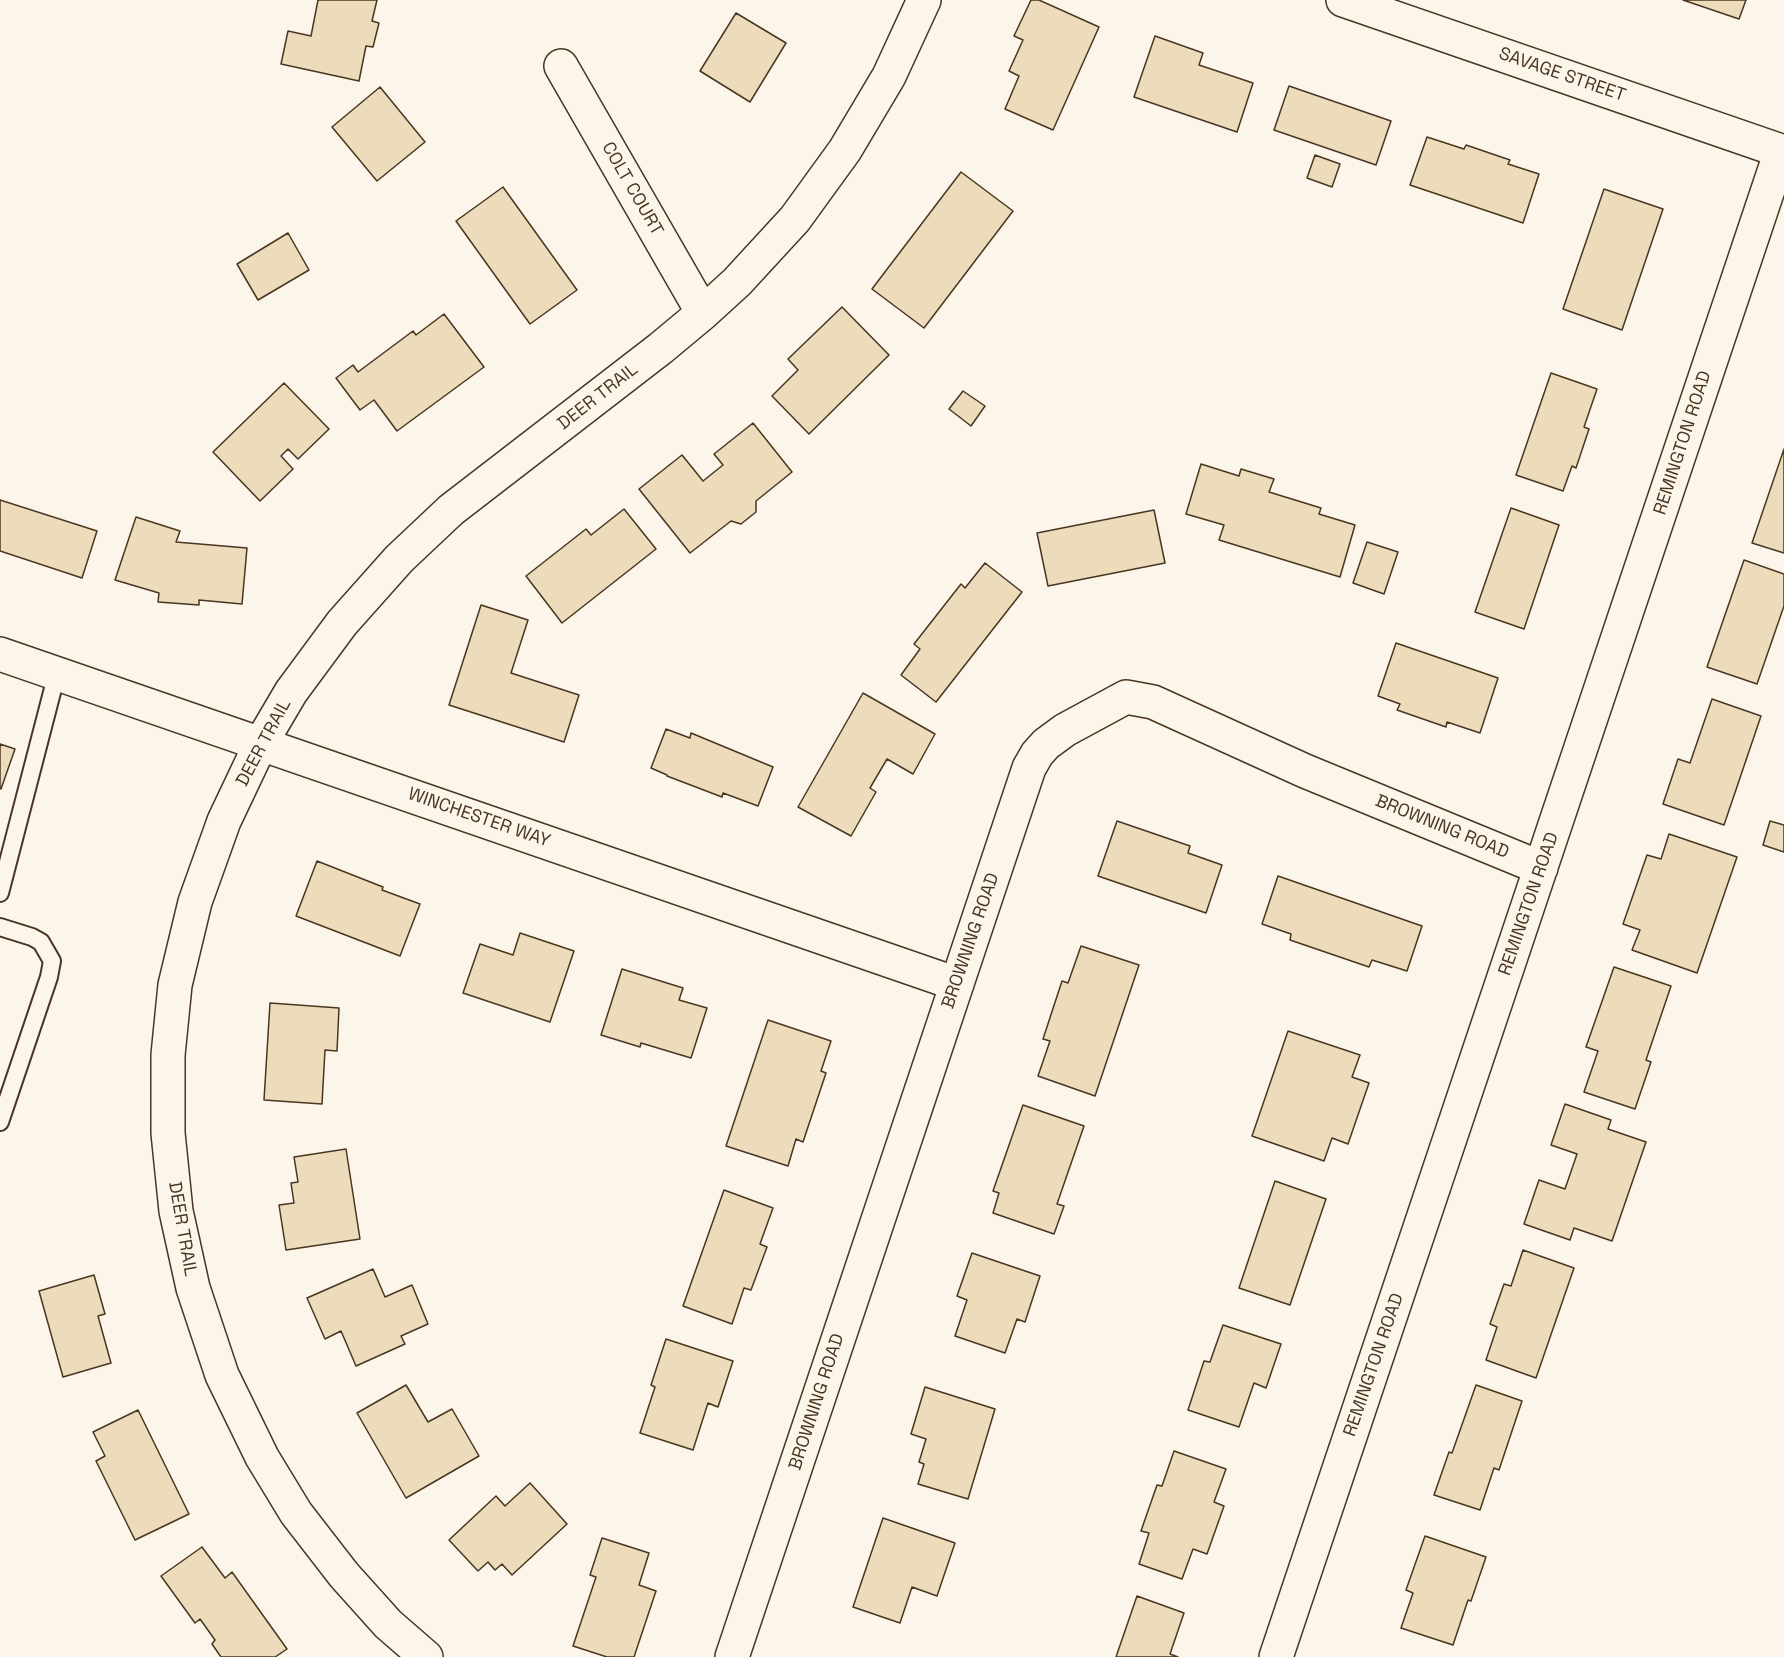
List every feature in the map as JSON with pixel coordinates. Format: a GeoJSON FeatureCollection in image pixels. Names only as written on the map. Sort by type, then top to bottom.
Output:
{"type":"FeatureCollection","features":[{"type":"Feature","properties":{"kind":"street","name":"DEER TRAIL"},"geometry":{"type":"LineString","coordinates":[[426,1657],[388,1624],[344,1575],[296,1513],[262,1457],[222,1375],[193,1288],[176,1211],[168,1133],[168,1055],[175,985],[195,902],[224,821],[261,743],[291,692],[342,623],[399,559],[451,510],[662,348],[704,313],[795,219],[845,150],[889,76],[924,0]]}},
{"type":"Feature","properties":{"kind":"street","name":"SAVAGE STREET"},"geometry":{"type":"LineString","coordinates":[[1343,0],[1781,151]]}},
{"type":"Feature","properties":{"kind":"street","name":"COLT COURT"},"geometry":{"type":"LineString","coordinates":[[561,66],[704,313]]}},
{"type":"Feature","properties":{"kind":"street","name":"REMINGTON ROAD"},"geometry":{"type":"LineString","coordinates":[[1276,1657],[1781,151]]}},
{"type":"Feature","properties":{"kind":"street","name":"WINCHESTER WAY"},"geometry":{"type":"LineString","coordinates":[[0,654],[957,984]]}},
{"type":"Feature","properties":{"kind":"street","name":"BROWNING ROAD"},"geometry":{"type":"LineString","coordinates":[[732,1657],[1029,768],[1046,744],[1065,730],[1126,697],[1153,702],[1305,771],[1541,868]]}},
{"type":"Feature","properties":{"kind":"lane"},"geometry":{"type":"LineString","coordinates":[[0,893],[57,674]]}},
{"type":"Feature","properties":{"kind":"lane"},"geometry":{"type":"LineString","coordinates":[[0,927],[41,942],[52,961],[49,977],[0,1122]]}},
{"type":"Feature","properties":{"kind":"building"},"geometry":{"type":"Polygon","coordinates":[[[318,0],[377,0],[372,21],[379,23],[373,47],[366,46],[359,81],[281,64],[288,31],[311,36],[318,0]]]}},
{"type":"Feature","properties":{"kind":"building"},"geometry":{"type":"Polygon","coordinates":[[[1031,0],[1039,0],[1099,27],[1053,130],[1005,109],[1019,76],[1009,71],[1023,40],[1014,36],[1031,0]]]}},
{"type":"Feature","properties":{"kind":"building"},"geometry":{"type":"Polygon","coordinates":[[[1683,0],[1746,0],[1739,19],[1683,0]]]}},
{"type":"Feature","properties":{"kind":"building"},"geometry":{"type":"Polygon","coordinates":[[[736,13],[786,43],[750,102],[700,71],[736,13]]]}},
{"type":"Feature","properties":{"kind":"building"},"geometry":{"type":"Polygon","coordinates":[[[1155,36],[1203,53],[1199,65],[1253,83],[1237,132],[1134,97],[1155,36]]]}},
{"type":"Feature","properties":{"kind":"building"},"geometry":{"type":"Polygon","coordinates":[[[1289,86],[1391,121],[1376,165],[1274,130],[1289,86]]]}},
{"type":"Feature","properties":{"kind":"building"},"geometry":{"type":"Polygon","coordinates":[[[380,87],[425,142],[377,181],[332,127],[380,87]]]}},
{"type":"Feature","properties":{"kind":"building"},"geometry":{"type":"Polygon","coordinates":[[[1427,137],[1464,149],[1466,145],[1510,160],[1508,164],[1539,174],[1523,223],[1410,185],[1427,137]]]}},
{"type":"Feature","properties":{"kind":"building"},"geometry":{"type":"Polygon","coordinates":[[[1315,155],[1340,164],[1332,187],[1307,178],[1315,155]]]}},
{"type":"Feature","properties":{"kind":"building"},"geometry":{"type":"Polygon","coordinates":[[[961,172],[1013,211],[924,328],[872,289],[961,172]]]}},
{"type":"Feature","properties":{"kind":"building"},"geometry":{"type":"Polygon","coordinates":[[[503,187],[577,290],[530,324],[456,221],[503,187]]]}},
{"type":"Feature","properties":{"kind":"building"},"geometry":{"type":"Polygon","coordinates":[[[1604,189],[1663,209],[1622,330],[1563,309],[1604,189]]]}},
{"type":"Feature","properties":{"kind":"building"},"geometry":{"type":"Polygon","coordinates":[[[288,233],[309,270],[258,300],[237,264],[288,233]]]}},
{"type":"Feature","properties":{"kind":"building"},"geometry":{"type":"Polygon","coordinates":[[[842,307],[889,355],[809,434],[772,396],[798,370],[788,359],[842,307]]]}},
{"type":"Feature","properties":{"kind":"building"},"geometry":{"type":"Polygon","coordinates":[[[444,314],[484,367],[397,431],[374,400],[360,410],[336,378],[353,365],[358,372],[413,331],[416,335],[444,314]]]}},
{"type":"Feature","properties":{"kind":"building"},"geometry":{"type":"Polygon","coordinates":[[[1551,373],[1597,389],[1584,427],[1589,429],[1576,468],[1572,466],[1563,491],[1516,475],[1551,373]]]}},
{"type":"Feature","properties":{"kind":"building"},"geometry":{"type":"Polygon","coordinates":[[[284,383],[329,429],[298,459],[288,449],[281,456],[293,469],[260,501],[213,452],[284,383]]]}},
{"type":"Feature","properties":{"kind":"building"},"geometry":{"type":"Polygon","coordinates":[[[963,391],[985,406],[971,426],[949,409],[963,391]]]}},
{"type":"Feature","properties":{"kind":"building"},"geometry":{"type":"Polygon","coordinates":[[[753,423],[792,472],[756,501],[756,512],[741,524],[731,521],[690,553],[639,489],[682,455],[703,481],[723,465],[714,454],[753,423]]]}},
{"type":"Feature","properties":{"kind":"building"},"geometry":{"type":"Polygon","coordinates":[[[1784,449],[1784,553],[1752,543],[1784,449]]]}},
{"type":"Feature","properties":{"kind":"building"},"geometry":{"type":"Polygon","coordinates":[[[1201,464],[1239,476],[1241,469],[1274,479],[1269,492],[1321,508],[1319,514],[1355,525],[1340,577],[1219,540],[1224,525],[1186,514],[1201,464]]]}},
{"type":"Feature","properties":{"kind":"building"},"geometry":{"type":"Polygon","coordinates":[[[0,500],[97,531],[82,578],[0,551],[0,500]]]}},
{"type":"Feature","properties":{"kind":"building"},"geometry":{"type":"Polygon","coordinates":[[[1511,508],[1559,525],[1524,629],[1475,612],[1511,508]]]}},
{"type":"Feature","properties":{"kind":"building"},"geometry":{"type":"Polygon","coordinates":[[[624,509],[656,549],[562,623],[526,576],[586,529],[591,535],[624,509]]]}},
{"type":"Feature","properties":{"kind":"building"},"geometry":{"type":"Polygon","coordinates":[[[1154,510],[1165,563],[1048,586],[1037,533],[1154,510]]]}},
{"type":"Feature","properties":{"kind":"building"},"geometry":{"type":"Polygon","coordinates":[[[136,517],[180,531],[176,542],[247,548],[242,604],[199,600],[199,605],[158,602],[159,593],[115,580],[136,517]]]}},
{"type":"Feature","properties":{"kind":"building"},"geometry":{"type":"Polygon","coordinates":[[[1367,542],[1398,552],[1384,594],[1353,583],[1367,542]]]}},
{"type":"Feature","properties":{"kind":"building"},"geometry":{"type":"Polygon","coordinates":[[[1744,560],[1784,574],[1784,606],[1757,684],[1707,667],[1744,560]]]}},
{"type":"Feature","properties":{"kind":"building"},"geometry":{"type":"Polygon","coordinates":[[[985,563],[1022,592],[936,702],[901,675],[920,649],[914,644],[961,584],[965,588],[985,563]]]}},
{"type":"Feature","properties":{"kind":"building"},"geometry":{"type":"Polygon","coordinates":[[[481,605],[528,620],[511,673],[579,695],[564,742],[449,705],[481,605]]]}},
{"type":"Feature","properties":{"kind":"building"},"geometry":{"type":"Polygon","coordinates":[[[1396,643],[1498,678],[1480,733],[1447,722],[1446,727],[1397,710],[1400,704],[1378,696],[1396,643]]]}},
{"type":"Feature","properties":{"kind":"building"},"geometry":{"type":"Polygon","coordinates":[[[863,693],[935,734],[913,774],[887,759],[870,788],[876,792],[851,836],[798,807],[863,693]]]}},
{"type":"Feature","properties":{"kind":"building"},"geometry":{"type":"Polygon","coordinates":[[[1712,699],[1761,716],[1724,825],[1663,804],[1678,759],[1690,763],[1712,699]]]}},
{"type":"Feature","properties":{"kind":"building"},"geometry":{"type":"Polygon","coordinates":[[[666,729],[690,738],[691,733],[773,767],[758,806],[723,793],[722,797],[651,768],[666,729]]]}},
{"type":"Feature","properties":{"kind":"building"},"geometry":{"type":"Polygon","coordinates":[[[0,744],[15,749],[1,789],[0,788],[0,744]]]}},
{"type":"Feature","properties":{"kind":"building"},"geometry":{"type":"Polygon","coordinates":[[[1117,821],[1190,846],[1188,853],[1222,865],[1206,913],[1098,876],[1117,821]]]}},
{"type":"Feature","properties":{"kind":"building"},"geometry":{"type":"Polygon","coordinates":[[[1770,821],[1784,825],[1784,852],[1763,845],[1770,821]]]}},
{"type":"Feature","properties":{"kind":"building"},"geometry":{"type":"Polygon","coordinates":[[[1669,834],[1737,857],[1697,973],[1632,950],[1640,930],[1623,924],[1647,855],[1661,859],[1669,834]]]}},
{"type":"Feature","properties":{"kind":"building"},"geometry":{"type":"Polygon","coordinates":[[[317,861],[420,904],[400,956],[296,916],[317,861]]]}},
{"type":"Feature","properties":{"kind":"building"},"geometry":{"type":"Polygon","coordinates":[[[1278,876],[1422,926],[1407,971],[1372,960],[1369,967],[1290,940],[1291,934],[1262,924],[1278,876]]]}},
{"type":"Feature","properties":{"kind":"building"},"geometry":{"type":"Polygon","coordinates":[[[520,933],[574,951],[550,1022],[463,993],[480,944],[513,955],[520,933]]]}},
{"type":"Feature","properties":{"kind":"building"},"geometry":{"type":"Polygon","coordinates":[[[1081,946],[1139,965],[1095,1096],[1038,1076],[1050,1041],[1043,1039],[1062,981],[1068,983],[1081,946]]]}},
{"type":"Feature","properties":{"kind":"building"},"geometry":{"type":"Polygon","coordinates":[[[1614,967],[1671,986],[1646,1060],[1651,1062],[1635,1109],[1584,1092],[1598,1051],[1586,1047],[1614,967]]]}},
{"type":"Feature","properties":{"kind":"building"},"geometry":{"type":"Polygon","coordinates":[[[622,969],[683,988],[679,1000],[707,1008],[691,1058],[641,1043],[640,1047],[601,1035],[622,969]]]}},
{"type":"Feature","properties":{"kind":"building"},"geometry":{"type":"Polygon","coordinates":[[[270,1003],[339,1008],[337,1051],[325,1050],[322,1104],[264,1100],[270,1003]]]}},
{"type":"Feature","properties":{"kind":"building"},"geometry":{"type":"Polygon","coordinates":[[[768,1020],[831,1041],[821,1071],[826,1073],[803,1142],[796,1139],[788,1166],[726,1146],[768,1020]]]}},
{"type":"Feature","properties":{"kind":"building"},"geometry":{"type":"Polygon","coordinates":[[[1288,1031],[1360,1055],[1352,1077],[1369,1083],[1348,1144],[1332,1138],[1324,1161],[1252,1136],[1288,1031]]]}},
{"type":"Feature","properties":{"kind":"building"},"geometry":{"type":"Polygon","coordinates":[[[1565,1104],[1611,1120],[1608,1129],[1646,1142],[1612,1241],[1574,1228],[1570,1240],[1524,1224],[1539,1180],[1565,1189],[1577,1154],[1551,1145],[1565,1104]]]}},
{"type":"Feature","properties":{"kind":"building"},"geometry":{"type":"Polygon","coordinates":[[[1023,1105],[1084,1126],[1057,1204],[1064,1206],[1054,1234],[993,1213],[999,1193],[993,1191],[1023,1105]]]}},
{"type":"Feature","properties":{"kind":"building"},"geometry":{"type":"Polygon","coordinates":[[[346,1149],[360,1239],[286,1250],[279,1205],[294,1203],[291,1183],[298,1182],[294,1157],[346,1149]]]}},
{"type":"Feature","properties":{"kind":"building"},"geometry":{"type":"Polygon","coordinates":[[[1275,1181],[1326,1199],[1290,1305],[1239,1288],[1275,1181]]]}},
{"type":"Feature","properties":{"kind":"building"},"geometry":{"type":"Polygon","coordinates":[[[724,1190],[773,1208],[760,1244],[767,1247],[751,1290],[744,1288],[732,1324],[683,1306],[724,1190]]]}},
{"type":"Feature","properties":{"kind":"building"},"geometry":{"type":"Polygon","coordinates":[[[1523,1250],[1574,1268],[1536,1378],[1486,1360],[1497,1327],[1490,1324],[1504,1284],[1511,1286],[1523,1250]]]}},
{"type":"Feature","properties":{"kind":"building"},"geometry":{"type":"Polygon","coordinates":[[[972,1253],[1040,1276],[1025,1322],[1017,1319],[1005,1353],[955,1336],[967,1300],[957,1296],[972,1253]]]}},
{"type":"Feature","properties":{"kind":"building"},"geometry":{"type":"Polygon","coordinates":[[[373,1269],[385,1297],[412,1285],[428,1324],[401,1336],[405,1344],[356,1366],[341,1331],[325,1339],[307,1298],[373,1269]]]}},
{"type":"Feature","properties":{"kind":"building"},"geometry":{"type":"Polygon","coordinates":[[[94,1275],[105,1314],[98,1316],[111,1363],[63,1377],[39,1291],[94,1275]]]}},
{"type":"Feature","properties":{"kind":"building"},"geometry":{"type":"Polygon","coordinates":[[[1223,1325],[1281,1344],[1266,1388],[1254,1383],[1239,1427],[1188,1410],[1204,1361],[1210,1362],[1223,1325]]]}},
{"type":"Feature","properties":{"kind":"building"},"geometry":{"type":"Polygon","coordinates":[[[666,1339],[733,1361],[718,1407],[708,1403],[693,1450],[640,1433],[655,1387],[651,1385],[666,1339]]]}},
{"type":"Feature","properties":{"kind":"building"},"geometry":{"type":"Polygon","coordinates":[[[406,1385],[428,1422],[452,1409],[479,1456],[406,1498],[357,1413],[406,1385]]]}},
{"type":"Feature","properties":{"kind":"building"},"geometry":{"type":"Polygon","coordinates":[[[1476,1385],[1522,1401],[1499,1470],[1494,1468],[1480,1510],[1434,1495],[1449,1452],[1452,1453],[1476,1385]]]}},
{"type":"Feature","properties":{"kind":"building"},"geometry":{"type":"Polygon","coordinates":[[[925,1387],[995,1409],[968,1499],[918,1484],[924,1464],[919,1462],[926,1439],[911,1434],[925,1387]]]}},
{"type":"Feature","properties":{"kind":"building"},"geometry":{"type":"Polygon","coordinates":[[[138,1410],[189,1514],[135,1540],[96,1461],[105,1456],[93,1432],[138,1410]]]}},
{"type":"Feature","properties":{"kind":"building"},"geometry":{"type":"Polygon","coordinates":[[[1174,1451],[1226,1469],[1214,1502],[1224,1506],[1207,1554],[1193,1549],[1182,1579],[1139,1564],[1149,1533],[1141,1531],[1157,1485],[1162,1486],[1174,1451]]]}},
{"type":"Feature","properties":{"kind":"building"},"geometry":{"type":"Polygon","coordinates":[[[530,1483],[567,1524],[512,1575],[502,1564],[495,1570],[488,1562],[478,1571],[449,1540],[496,1496],[505,1506],[530,1483]]]}},
{"type":"Feature","properties":{"kind":"building"},"geometry":{"type":"Polygon","coordinates":[[[883,1518],[955,1543],[937,1596],[912,1587],[900,1623],[853,1607],[883,1518]]]}},
{"type":"Feature","properties":{"kind":"building"},"geometry":{"type":"Polygon","coordinates":[[[1425,1536],[1486,1557],[1453,1645],[1401,1628],[1413,1593],[1406,1590],[1425,1536]]]}},
{"type":"Feature","properties":{"kind":"building"},"geometry":{"type":"Polygon","coordinates":[[[602,1538],[649,1553],[639,1585],[656,1591],[634,1657],[607,1657],[573,1646],[596,1577],[590,1575],[602,1538]]]}},
{"type":"Feature","properties":{"kind":"building"},"geometry":{"type":"Polygon","coordinates":[[[202,1547],[225,1578],[232,1572],[287,1649],[275,1657],[221,1657],[212,1644],[215,1640],[200,1619],[195,1623],[161,1576],[202,1547]]]}},
{"type":"Feature","properties":{"kind":"building"},"geometry":{"type":"Polygon","coordinates":[[[1137,1596],[1184,1613],[1170,1654],[1178,1657],[1116,1657],[1137,1596]]]}}]}
